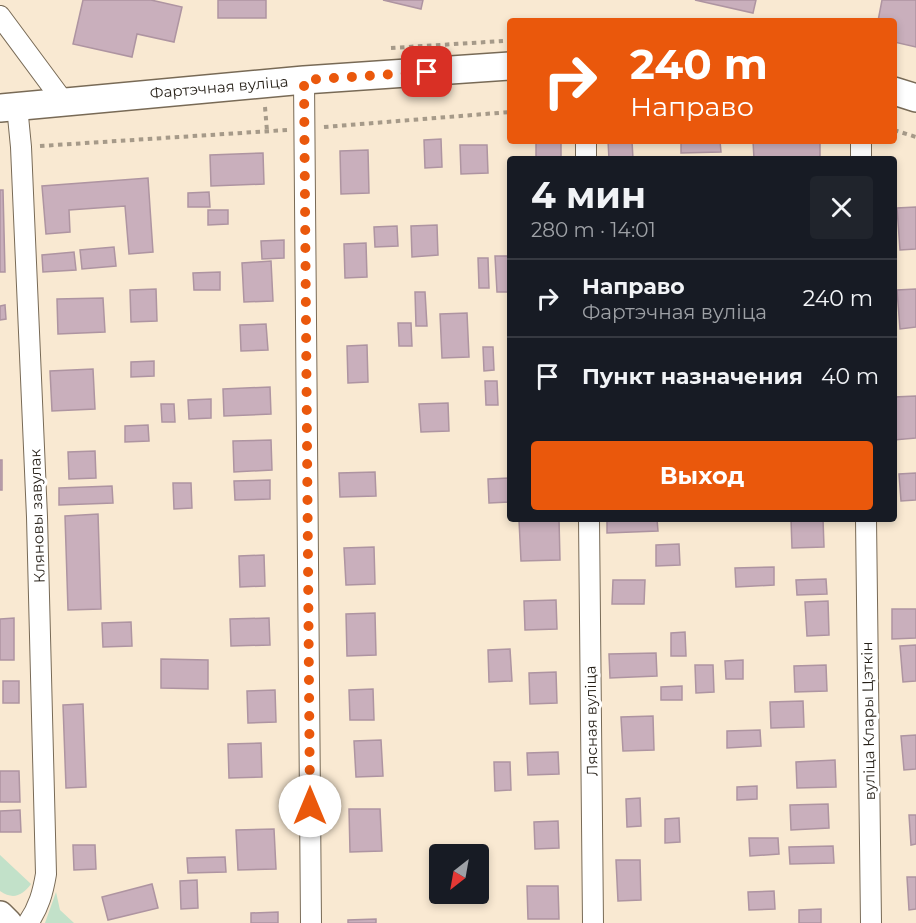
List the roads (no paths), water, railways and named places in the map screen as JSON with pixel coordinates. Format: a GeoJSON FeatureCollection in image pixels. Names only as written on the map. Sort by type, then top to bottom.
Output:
{"type":"FeatureCollection","features":[{"type":"Feature","properties":{"kind":"main road","name":"Фартэчная вуліца"},"geometry":{"type":"LineString","coordinates":[[9,107],[304,80],[507,66]]}},
{"type":"Feature","properties":{"kind":"main road"},"geometry":{"type":"LineString","coordinates":[[897,92],[916,98]]}},
{"type":"Feature","properties":{"kind":"main road"},"geometry":{"type":"LineString","coordinates":[[0,915],[8,923]]}},
{"type":"Feature","properties":{"kind":"street"},"geometry":{"type":"LineString","coordinates":[[0,16],[63,101]]}},
{"type":"Feature","properties":{"kind":"street"},"geometry":{"type":"LineString","coordinates":[[304,80],[311,923]]}},
{"type":"Feature","properties":{"kind":"street","name":"Кляновы завулак"},"geometry":{"type":"LineString","coordinates":[[9,107],[21,147],[37,517],[46,874],[38,907],[28,923]]}},
{"type":"Feature","properties":{"kind":"street","name":"Лясная вуліца"},"geometry":{"type":"LineString","coordinates":[[589,522],[593,923]]}},
{"type":"Feature","properties":{"kind":"street","name":"вуліца Клары Цэткін"},"geometry":{"type":"LineString","coordinates":[[866,522],[871,923]]}}]}
